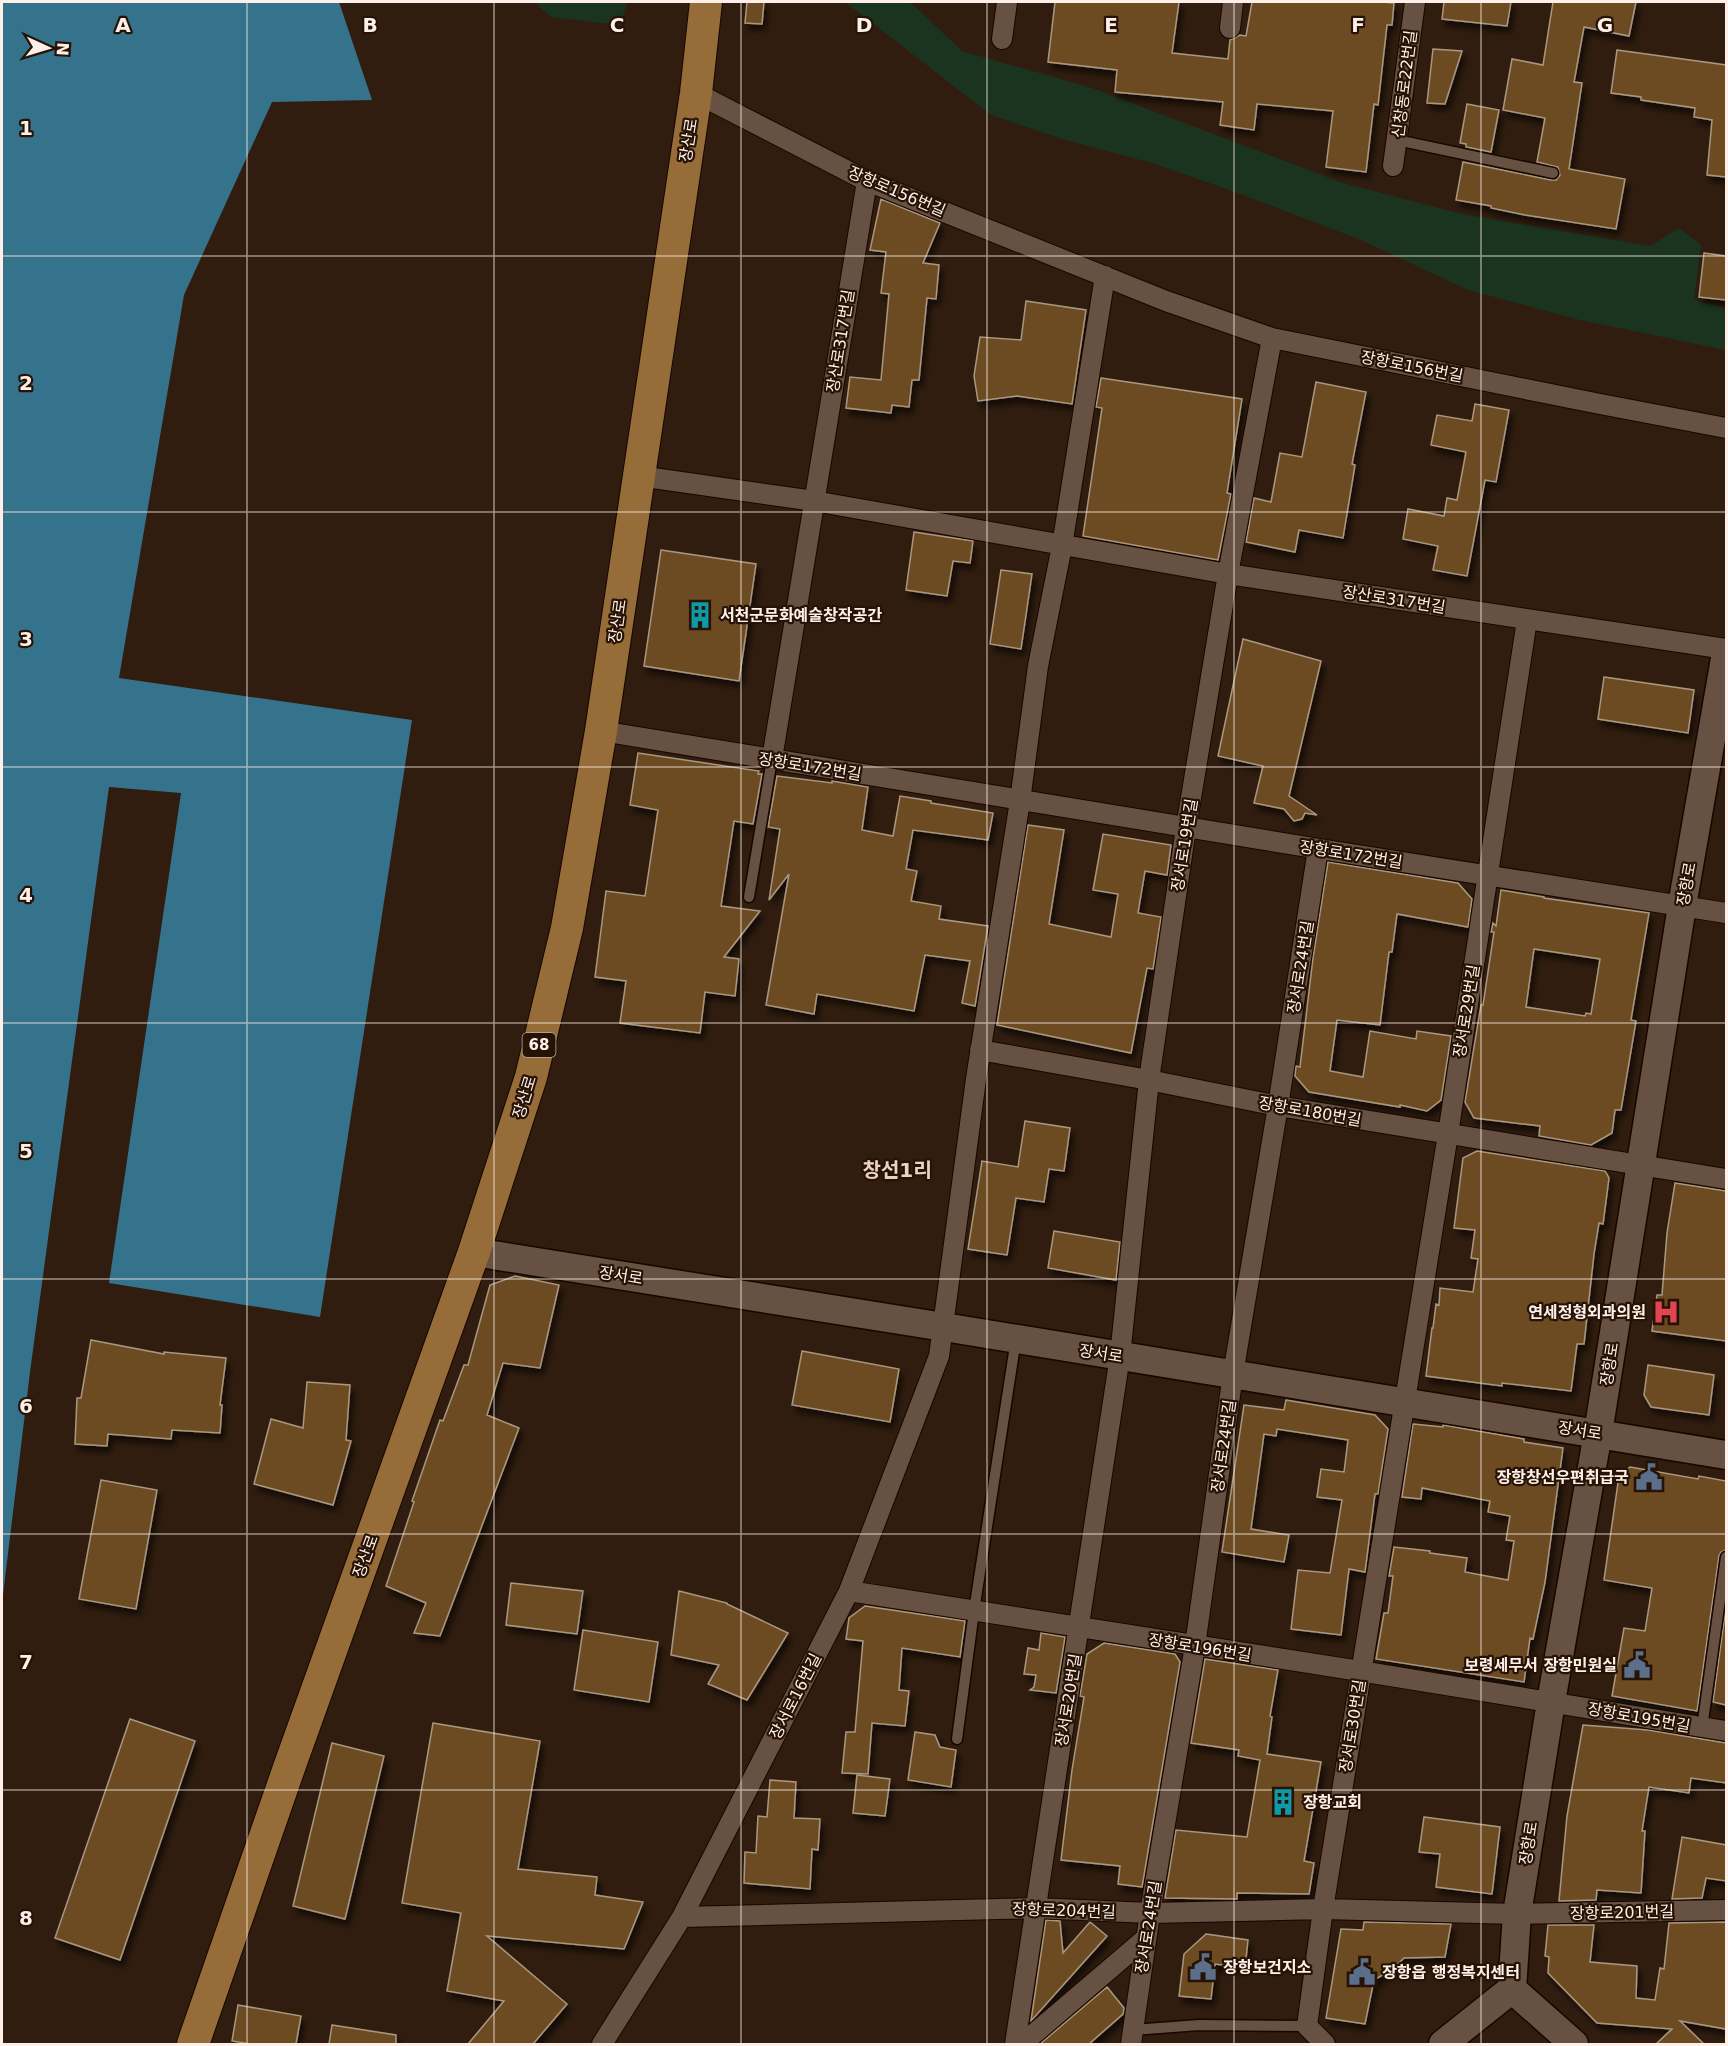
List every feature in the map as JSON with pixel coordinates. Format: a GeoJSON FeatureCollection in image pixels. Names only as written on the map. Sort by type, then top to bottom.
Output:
{"type":"FeatureCollection","features":[{"type":"Feature","properties":{"kind":"main road","name":"장산로"},"geometry":{"type":"LineString","coordinates":[[193,2044],[290,1765],[474,1252],[531,1077],[567,928],[601,731],[696,93],[706,2]]}},
{"type":"Feature","properties":{"kind":"street"},"geometry":{"type":"LineString","coordinates":[[1002,39],[1007,2]]}},
{"type":"Feature","properties":{"kind":"street"},"geometry":{"type":"LineString","coordinates":[[1230,28],[1233,2]]}},
{"type":"Feature","properties":{"kind":"street","name":"신창동로22번길"},"geometry":{"type":"LineString","coordinates":[[1393,166],[1415,2]]}},
{"type":"Feature","properties":{"kind":"street","name":"장항로156번길"},"geometry":{"type":"LineString","coordinates":[[696,93],[867,181],[1166,301],[1272,338],[1595,404],[1726,428]]}},
{"type":"Feature","properties":{"kind":"street","name":"장산로317번길"},"geometry":{"type":"LineString","coordinates":[[814,501],[867,181]]}},
{"type":"Feature","properties":{"kind":"street"},"geometry":{"type":"LineString","coordinates":[[1020,801],[1038,666],[1062,546],[1105,276]]}},
{"type":"Feature","properties":{"kind":"street","name":"장서로19번길"},"geometry":{"type":"LineString","coordinates":[[1120,1356],[1149,1080],[1186,828],[1228,574],[1272,338]]}},
{"type":"Feature","properties":{"kind":"street","name":"장산로317번길"},"geometry":{"type":"LineString","coordinates":[[639,476],[814,501],[1228,574],[1726,651]]}},
{"type":"Feature","properties":{"kind":"street"},"geometry":{"type":"LineString","coordinates":[[772,759],[814,501]]}},
{"type":"Feature","properties":{"kind":"street","name":"장서로29번길"},"geometry":{"type":"LineString","coordinates":[[1403,1401],[1448,1134],[1527,620]]}},
{"type":"Feature","properties":{"kind":"street","name":"장항로"},"geometry":{"type":"LineString","coordinates":[[1512,1989],[1517,1914],[1726,651]]}},
{"type":"Feature","properties":{"kind":"street","name":"장항로172번길"},"geometry":{"type":"LineString","coordinates":[[601,731],[1186,828],[1726,913]]}},
{"type":"Feature","properties":{"kind":"street","name":"장서로16번길"},"geometry":{"type":"LineString","coordinates":[[602,2044],[682,1917],[849,1591],[939,1356],[980,1050],[1020,801]]}},
{"type":"Feature","properties":{"kind":"street","name":"장서로24번길"},"geometry":{"type":"LineString","coordinates":[[1132,2037],[1150,1913],[1195,1646],[1233,1374],[1318,849]]}},
{"type":"Feature","properties":{"kind":"street","name":"장항로180번길"},"geometry":{"type":"LineString","coordinates":[[980,1050],[1278,1106],[1726,1179]]}},
{"type":"Feature","properties":{"kind":"street","name":"장서로"},"geometry":{"type":"LineString","coordinates":[[474,1252],[944,1326],[1726,1455]]}},
{"type":"Feature","properties":{"kind":"street","name":"장서로20번길"},"geometry":{"type":"LineString","coordinates":[[1015,2044],[1120,1356]]}},
{"type":"Feature","properties":{"kind":"street","name":"장서로30번길"},"geometry":{"type":"LineString","coordinates":[[1306,2026],[1403,1401]]}},
{"type":"Feature","properties":{"kind":"street","name":"장항로196번길"},"geometry":{"type":"LineString","coordinates":[[849,1591],[1551,1702]]}},
{"type":"Feature","properties":{"kind":"street","name":"장항로195번길"},"geometry":{"type":"LineString","coordinates":[[1551,1702],[1726,1731]]}},
{"type":"Feature","properties":{"kind":"street","name":"장항로204번길"},"geometry":{"type":"LineString","coordinates":[[682,1917],[1035,1908],[1150,1913],[1323,1909],[1517,1914]]}},
{"type":"Feature","properties":{"kind":"street","name":"장항로201번길"},"geometry":{"type":"LineString","coordinates":[[1517,1914],[1726,1910]]}},
{"type":"Feature","properties":{"kind":"street"},"geometry":{"type":"LineString","coordinates":[[1022,2044],[1146,1938]]}},
{"type":"Feature","properties":{"kind":"street"},"geometry":{"type":"LineString","coordinates":[[1443,2044],[1512,1989],[1574,2044]]}},
{"type":"Feature","properties":{"kind":"street"},"geometry":{"type":"LineString","coordinates":[[1306,2026],[1325,2044]]}},
{"type":"Feature","properties":{"kind":"lane"},"geometry":{"type":"LineString","coordinates":[[1397,140],[1553,173]]}},
{"type":"Feature","properties":{"kind":"lane"},"geometry":{"type":"LineString","coordinates":[[750,897],[772,759]]}},
{"type":"Feature","properties":{"kind":"lane"},"geometry":{"type":"LineString","coordinates":[[957,1739],[974,1611],[1016,1338]]}},
{"type":"Feature","properties":{"kind":"lane"},"geometry":{"type":"LineString","coordinates":[[1702,1728],[1726,1557]]}},
{"type":"Feature","properties":{"kind":"lane"},"geometry":{"type":"LineString","coordinates":[[1132,2037],[1199,2025],[1306,2026]]}},
{"type":"Feature","properties":{"kind":"green space"},"geometry":{"type":"Polygon","coordinates":[[[534,2],[628,2],[619,25],[551,17],[534,2]]]}},
{"type":"Feature","properties":{"kind":"green space"},"geometry":{"type":"Polygon","coordinates":[[[845,2],[910,2],[962,51],[1092,88],[1343,183],[1462,214],[1650,246],[1679,228],[1701,245],[1694,300],[1726,308],[1726,350],[1580,320],[1468,290],[1361,240],[1235,192],[1155,164],[1062,139],[991,115],[845,2]]]}},
{"type":"Feature","properties":{"kind":"water"},"geometry":{"type":"Polygon","coordinates":[[[2,2],[339,2],[372,100],[272,102],[184,295],[119,678],[412,720],[320,1317],[109,1283],[181,793],[109,787],[30,1372],[2,1603],[2,2]]]}},
{"type":"Feature","properties":{"kind":"building"},"geometry":{"type":"Polygon","coordinates":[[[747,2],[764,2],[762,24],[745,23],[747,2]]]}},
{"type":"Feature","properties":{"kind":"building"},"geometry":{"type":"Polygon","coordinates":[[[1055,2],[1179,2],[1172,53],[1228,59],[1230,40],[1240,35],[1246,36],[1252,2],[1394,3],[1392,25],[1387,25],[1378,105],[1374,104],[1366,172],[1326,167],[1333,111],[1257,104],[1254,130],[1220,125],[1223,102],[1115,92],[1117,70],[1048,62],[1055,2]]]}},
{"type":"Feature","properties":{"kind":"building"},"geometry":{"type":"Polygon","coordinates":[[[1444,2],[1511,2],[1507,26],[1442,19],[1444,2]]]}},
{"type":"Feature","properties":{"kind":"building"},"geometry":{"type":"Polygon","coordinates":[[[1553,2],[1636,2],[1629,36],[1584,27],[1574,82],[1582,83],[1569,169],[1625,179],[1616,229],[1525,215],[1456,200],[1463,162],[1551,180],[1556,180],[1560,175],[1558,167],[1537,162],[1545,118],[1503,110],[1512,59],[1543,65],[1553,2]]]}},
{"type":"Feature","properties":{"kind":"building"},"geometry":{"type":"Polygon","coordinates":[[[1433,49],[1462,51],[1445,104],[1427,103],[1433,49]]]}},
{"type":"Feature","properties":{"kind":"building"},"geometry":{"type":"Polygon","coordinates":[[[1617,50],[1726,65],[1726,177],[1707,175],[1712,120],[1694,117],[1695,108],[1611,93],[1617,50]]]}},
{"type":"Feature","properties":{"kind":"building"},"geometry":{"type":"Polygon","coordinates":[[[1467,104],[1499,110],[1491,152],[1466,147],[1466,144],[1460,143],[1467,104]]]}},
{"type":"Feature","properties":{"kind":"building"},"geometry":{"type":"Polygon","coordinates":[[[881,199],[940,223],[923,263],[939,265],[936,299],[927,298],[919,380],[912,380],[909,407],[892,405],[891,413],[846,408],[850,377],[881,380],[889,294],[881,293],[886,252],[870,250],[881,199]]]}},
{"type":"Feature","properties":{"kind":"building"},"geometry":{"type":"Polygon","coordinates":[[[1704,253],[1726,256],[1726,300],[1699,297],[1704,253]]]}},
{"type":"Feature","properties":{"kind":"building"},"geometry":{"type":"Polygon","coordinates":[[[1026,301],[1086,310],[1072,404],[1017,396],[978,401],[974,376],[980,337],[1021,340],[1026,301]]]}},
{"type":"Feature","properties":{"kind":"building"},"geometry":{"type":"Polygon","coordinates":[[[1101,378],[1242,399],[1227,493],[1231,494],[1218,560],[1083,536],[1102,408],[1096,407],[1101,378]]]}},
{"type":"Feature","properties":{"kind":"building"},"geometry":{"type":"Polygon","coordinates":[[[1316,382],[1366,392],[1352,464],[1355,465],[1343,538],[1299,530],[1295,552],[1246,542],[1254,498],[1271,502],[1280,453],[1302,457],[1316,382]]]}},
{"type":"Feature","properties":{"kind":"building"},"geometry":{"type":"Polygon","coordinates":[[[1475,404],[1509,410],[1496,482],[1485,480],[1467,576],[1433,570],[1438,546],[1403,539],[1408,509],[1444,516],[1447,498],[1457,500],[1466,452],[1431,445],[1437,415],[1472,421],[1475,404]]]}},
{"type":"Feature","properties":{"kind":"building"},"geometry":{"type":"Polygon","coordinates":[[[914,532],[973,541],[970,563],[953,561],[947,596],[906,590],[914,532]]]}},
{"type":"Feature","properties":{"kind":"building","name":"서천군문화예술창작공간"},"geometry":{"type":"Polygon","coordinates":[[[661,550],[756,564],[739,681],[644,666],[661,550]]]}},
{"type":"Feature","properties":{"kind":"building"},"geometry":{"type":"Polygon","coordinates":[[[1001,570],[1032,574],[1021,649],[990,644],[1001,570]]]}},
{"type":"Feature","properties":{"kind":"building"},"geometry":{"type":"Polygon","coordinates":[[[1243,639],[1321,661],[1289,796],[1317,815],[1305,813],[1302,819],[1294,821],[1284,809],[1254,803],[1263,766],[1218,756],[1243,639]]]}},
{"type":"Feature","properties":{"kind":"building"},"geometry":{"type":"Polygon","coordinates":[[[1604,677],[1694,690],[1688,733],[1598,719],[1604,677]]]}},
{"type":"Feature","properties":{"kind":"building"},"geometry":{"type":"Polygon","coordinates":[[[638,753],[759,771],[758,774],[762,774],[753,824],[734,821],[721,906],[760,911],[724,957],[739,959],[735,996],[705,992],[700,1033],[620,1023],[626,981],[595,977],[606,891],[645,896],[658,810],[630,805],[638,753]]]}},
{"type":"Feature","properties":{"kind":"building"},"geometry":{"type":"Polygon","coordinates":[[[777,776],[868,787],[862,830],[893,836],[900,796],[993,813],[988,840],[913,830],[906,869],[917,871],[911,901],[941,906],[939,919],[988,926],[975,1006],[962,1003],[970,961],[925,955],[914,1011],[817,994],[814,1014],[766,1005],[789,874],[769,900],[780,829],[768,827],[777,776]]]}},
{"type":"Feature","properties":{"kind":"building"},"geometry":{"type":"Polygon","coordinates":[[[1028,825],[1064,830],[1049,924],[1111,937],[1118,894],[1093,890],[1103,834],[1171,845],[1167,875],[1145,871],[1138,913],[1161,917],[1153,969],[1147,968],[1131,1053],[997,1025],[1028,825]]]}},
{"type":"Feature","properties":{"kind":"building"},"geometry":{"type":"Polygon","coordinates":[[[1328,862],[1458,883],[1472,899],[1468,927],[1397,914],[1392,952],[1389,952],[1380,1025],[1337,1020],[1330,1071],[1363,1077],[1370,1031],[1416,1039],[1417,1031],[1451,1036],[1441,1100],[1427,1111],[1309,1092],[1295,1076],[1296,1066],[1300,1067],[1313,958],[1328,862]]]}},
{"type":"Feature","properties":{"kind":"building"},"geometry":{"type":"Polygon","coordinates":[[[1501,890],[1649,913],[1631,1020],[1636,1021],[1621,1110],[1615,1110],[1612,1133],[1591,1145],[1539,1136],[1540,1126],[1474,1118],[1465,1102],[1481,1005],[1483,1005],[1494,932],[1491,932],[1493,923],[1496,926],[1501,890]],[[1534,949],[1526,1007],[1585,1016],[1586,1013],[1591,1014],[1600,959],[1534,949]]]}},
{"type":"Feature","properties":{"kind":"building"},"geometry":{"type":"Polygon","coordinates":[[[1025,1121],[1070,1128],[1064,1171],[1049,1169],[1044,1202],[1016,1198],[1007,1255],[968,1249],[982,1161],[1018,1167],[1025,1121]]]}},
{"type":"Feature","properties":{"kind":"building"},"geometry":{"type":"Polygon","coordinates":[[[1477,1151],[1605,1171],[1609,1178],[1603,1224],[1599,1223],[1594,1254],[1584,1344],[1577,1344],[1571,1391],[1502,1383],[1502,1386],[1426,1376],[1440,1288],[1473,1292],[1478,1259],[1471,1258],[1475,1230],[1454,1228],[1463,1158],[1477,1151]]]}},
{"type":"Feature","properties":{"kind":"building"},"geometry":{"type":"Polygon","coordinates":[[[1675,1183],[1726,1191],[1726,1341],[1652,1331],[1657,1295],[1662,1295],[1667,1233],[1675,1183]]]}},
{"type":"Feature","properties":{"kind":"building"},"geometry":{"type":"Polygon","coordinates":[[[1054,1231],[1120,1242],[1116,1280],[1048,1268],[1054,1231]]]}},
{"type":"Feature","properties":{"kind":"building"},"geometry":{"type":"Polygon","coordinates":[[[515,1276],[559,1285],[540,1368],[503,1363],[487,1415],[519,1428],[440,1636],[414,1633],[426,1603],[386,1586],[440,1420],[443,1421],[464,1365],[468,1365],[490,1285],[515,1276]]]}},
{"type":"Feature","properties":{"kind":"building"},"geometry":{"type":"Polygon","coordinates":[[[91,1340],[164,1354],[164,1352],[226,1358],[220,1405],[222,1405],[220,1433],[172,1430],[171,1439],[108,1434],[107,1446],[75,1444],[77,1398],[81,1398],[91,1340]]]}},
{"type":"Feature","properties":{"kind":"building"},"geometry":{"type":"Polygon","coordinates":[[[802,1351],[899,1369],[890,1422],[792,1405],[802,1351]]]}},
{"type":"Feature","properties":{"kind":"building"},"geometry":{"type":"Polygon","coordinates":[[[1648,1365],[1714,1375],[1709,1415],[1651,1407],[1644,1395],[1648,1365]]]}},
{"type":"Feature","properties":{"kind":"building"},"geometry":{"type":"Polygon","coordinates":[[[307,1382],[350,1385],[346,1440],[351,1441],[333,1505],[254,1484],[271,1419],[303,1428],[307,1382]]]}},
{"type":"Feature","properties":{"kind":"building"},"geometry":{"type":"Polygon","coordinates":[[[1286,1400],[1375,1415],[1388,1429],[1378,1494],[1375,1494],[1365,1572],[1349,1569],[1341,1635],[1291,1629],[1298,1570],[1330,1573],[1342,1500],[1317,1497],[1321,1469],[1344,1472],[1348,1440],[1277,1429],[1276,1436],[1264,1434],[1251,1529],[1289,1535],[1284,1562],[1222,1552],[1244,1405],[1284,1410],[1286,1400]]]}},
{"type":"Feature","properties":{"kind":"building"},"geometry":{"type":"Polygon","coordinates":[[[1413,1424],[1443,1427],[1443,1425],[1563,1448],[1545,1582],[1533,1639],[1530,1638],[1524,1682],[1376,1659],[1384,1613],[1388,1613],[1393,1576],[1389,1576],[1394,1547],[1467,1558],[1465,1572],[1508,1580],[1514,1541],[1506,1540],[1510,1516],[1488,1512],[1490,1501],[1422,1488],[1421,1499],[1402,1497],[1413,1424]]]}},
{"type":"Feature","properties":{"kind":"building"},"geometry":{"type":"Polygon","coordinates":[[[1630,1467],[1698,1479],[1699,1476],[1726,1481],[1726,1550],[1719,1556],[1697,1711],[1612,1696],[1624,1628],[1645,1631],[1652,1588],[1604,1580],[1619,1476],[1630,1467]]]}},
{"type":"Feature","properties":{"kind":"building"},"geometry":{"type":"Polygon","coordinates":[[[101,1480],[157,1490],[136,1609],[79,1599],[101,1480]]]}},
{"type":"Feature","properties":{"kind":"building"},"geometry":{"type":"Polygon","coordinates":[[[511,1583],[583,1591],[577,1634],[506,1625],[511,1583]]]}},
{"type":"Feature","properties":{"kind":"building"},"geometry":{"type":"Polygon","coordinates":[[[679,1591],[727,1603],[788,1633],[747,1700],[708,1684],[719,1665],[671,1655],[679,1591]]]}},
{"type":"Feature","properties":{"kind":"building"},"geometry":{"type":"Polygon","coordinates":[[[865,1606],[965,1621],[960,1657],[902,1648],[899,1690],[909,1691],[905,1726],[872,1723],[868,1774],[842,1773],[846,1732],[855,1732],[863,1641],[846,1639],[849,1618],[865,1606]]]}},
{"type":"Feature","properties":{"kind":"building"},"geometry":{"type":"Polygon","coordinates":[[[1726,1607],[1726,1705],[1713,1702],[1726,1607]]]}},
{"type":"Feature","properties":{"kind":"building"},"geometry":{"type":"Polygon","coordinates":[[[583,1630],[658,1642],[649,1702],[574,1690],[583,1630]]]}},
{"type":"Feature","properties":{"kind":"building"},"geometry":{"type":"Polygon","coordinates":[[[1041,1633],[1065,1637],[1056,1693],[1030,1690],[1034,1687],[1036,1675],[1024,1674],[1028,1648],[1039,1650],[1041,1633]]]}},
{"type":"Feature","properties":{"kind":"building"},"geometry":{"type":"Polygon","coordinates":[[[1104,1643],[1175,1654],[1180,1662],[1142,1887],[1118,1884],[1120,1866],[1061,1860],[1084,1697],[1080,1696],[1087,1654],[1104,1643]]]}},
{"type":"Feature","properties":{"kind":"building"},"geometry":{"type":"Polygon","coordinates":[[[1205,1659],[1278,1670],[1270,1716],[1272,1717],[1267,1754],[1321,1762],[1304,1861],[1314,1863],[1309,1894],[1237,1893],[1237,1899],[1165,1898],[1176,1830],[1247,1837],[1260,1760],[1238,1756],[1239,1750],[1191,1743],[1205,1659]]]}},
{"type":"Feature","properties":{"kind":"building"},"geometry":{"type":"Polygon","coordinates":[[[130,1719],[195,1741],[120,1960],[55,1938],[130,1719]]]}},
{"type":"Feature","properties":{"kind":"building"},"geometry":{"type":"Polygon","coordinates":[[[433,1723],[540,1741],[518,1869],[597,1877],[595,1895],[643,1902],[624,1949],[487,1936],[567,2004],[533,2044],[468,2044],[504,2001],[447,1991],[461,1913],[402,1903],[433,1723]]]}},
{"type":"Feature","properties":{"kind":"building"},"geometry":{"type":"Polygon","coordinates":[[[1583,1725],[1648,1730],[1726,1743],[1726,1783],[1691,1778],[1689,1793],[1649,1787],[1642,1831],[1645,1831],[1641,1893],[1597,1890],[1596,1900],[1559,1901],[1567,1816],[1583,1725]]]}},
{"type":"Feature","properties":{"kind":"building"},"geometry":{"type":"Polygon","coordinates":[[[915,1732],[935,1735],[940,1747],[956,1750],[951,1787],[908,1780],[915,1732]]]}},
{"type":"Feature","properties":{"kind":"building"},"geometry":{"type":"Polygon","coordinates":[[[332,1743],[384,1756],[345,1919],[293,1906],[332,1743]]]}},
{"type":"Feature","properties":{"kind":"building"},"geometry":{"type":"Polygon","coordinates":[[[857,1775],[890,1779],[885,1816],[853,1813],[857,1775]]]}},
{"type":"Feature","properties":{"kind":"building"},"geometry":{"type":"Polygon","coordinates":[[[770,1780],[796,1782],[794,1818],[820,1819],[818,1850],[812,1849],[810,1889],[744,1883],[745,1852],[756,1853],[758,1816],[767,1817],[770,1780]]]}},
{"type":"Feature","properties":{"kind":"building"},"geometry":{"type":"Polygon","coordinates":[[[1424,1817],[1500,1827],[1492,1894],[1436,1887],[1440,1854],[1419,1852],[1424,1817]]]}},
{"type":"Feature","properties":{"kind":"building"},"geometry":{"type":"Polygon","coordinates":[[[1682,1837],[1726,1845],[1726,1881],[1706,1878],[1702,1898],[1672,1899],[1682,1837]]]}},
{"type":"Feature","properties":{"kind":"building"},"geometry":{"type":"Polygon","coordinates":[[[1046,1920],[1060,1921],[1063,1953],[1090,1922],[1107,1936],[1031,2021],[1046,1920]]]}},
{"type":"Feature","properties":{"kind":"building","name":"장항읍 행정복지센터"},"geometry":{"type":"Polygon","coordinates":[[[1364,1922],[1451,1924],[1445,1957],[1404,1958],[1393,1969],[1374,1980],[1365,2024],[1326,2018],[1341,1929],[1363,1930],[1364,1922]]]}},
{"type":"Feature","properties":{"kind":"building"},"geometry":{"type":"Polygon","coordinates":[[[1726,1922],[1726,2029],[1680,2021],[1704,2044],[1656,2044],[1672,2029],[1597,2023],[1548,1973],[1549,1957],[1545,1956],[1548,1925],[1594,1925],[1590,1962],[1637,1966],[1636,1998],[1655,2000],[1660,1968],[1664,1969],[1669,1923],[1726,1922]]]}},
{"type":"Feature","properties":{"kind":"building","name":"장항보건지소"},"geometry":{"type":"Polygon","coordinates":[[[1206,1934],[1248,1940],[1245,1968],[1215,1964],[1211,1999],[1179,1996],[1184,1954],[1206,1934]]]}},
{"type":"Feature","properties":{"kind":"building"},"geometry":{"type":"Polygon","coordinates":[[[1107,1987],[1124,2008],[1123,2014],[1089,2044],[1040,2044],[1107,1987]]]}},
{"type":"Feature","properties":{"kind":"building"},"geometry":{"type":"Polygon","coordinates":[[[238,2005],[301,2016],[296,2044],[251,2044],[232,2041],[238,2005]]]}},
{"type":"Feature","properties":{"kind":"building"},"geometry":{"type":"Polygon","coordinates":[[[332,2025],[396,2035],[396,2044],[329,2044],[332,2025]]]}},
{"type":"Feature","properties":{"kind":"place","name":"서천군문화예술창작공간"},"geometry":{"type":"Point","coordinates":[700,615]}},
{"type":"Feature","properties":{"kind":"place","name":"연세정형외과의원"},"geometry":{"type":"Point","coordinates":[1666,1312]}},
{"type":"Feature","properties":{"kind":"place","name":"장항창선우편취급국"},"geometry":{"type":"Point","coordinates":[1649,1477]}},
{"type":"Feature","properties":{"kind":"place","name":"보령세무서 장항민원실"},"geometry":{"type":"Point","coordinates":[1637,1665]}},
{"type":"Feature","properties":{"kind":"place","name":"장항교회"},"geometry":{"type":"Point","coordinates":[1283,1802]}},
{"type":"Feature","properties":{"kind":"place","name":"장항보건지소"},"geometry":{"type":"Point","coordinates":[1203,1967]}},
{"type":"Feature","properties":{"kind":"place","name":"장항읍 행정복지센터"},"geometry":{"type":"Point","coordinates":[1362,1972]}},
{"type":"Feature","properties":{"kind":"district","name":"창선1리"},"geometry":{"type":"Point","coordinates":[897,1170]}}]}
